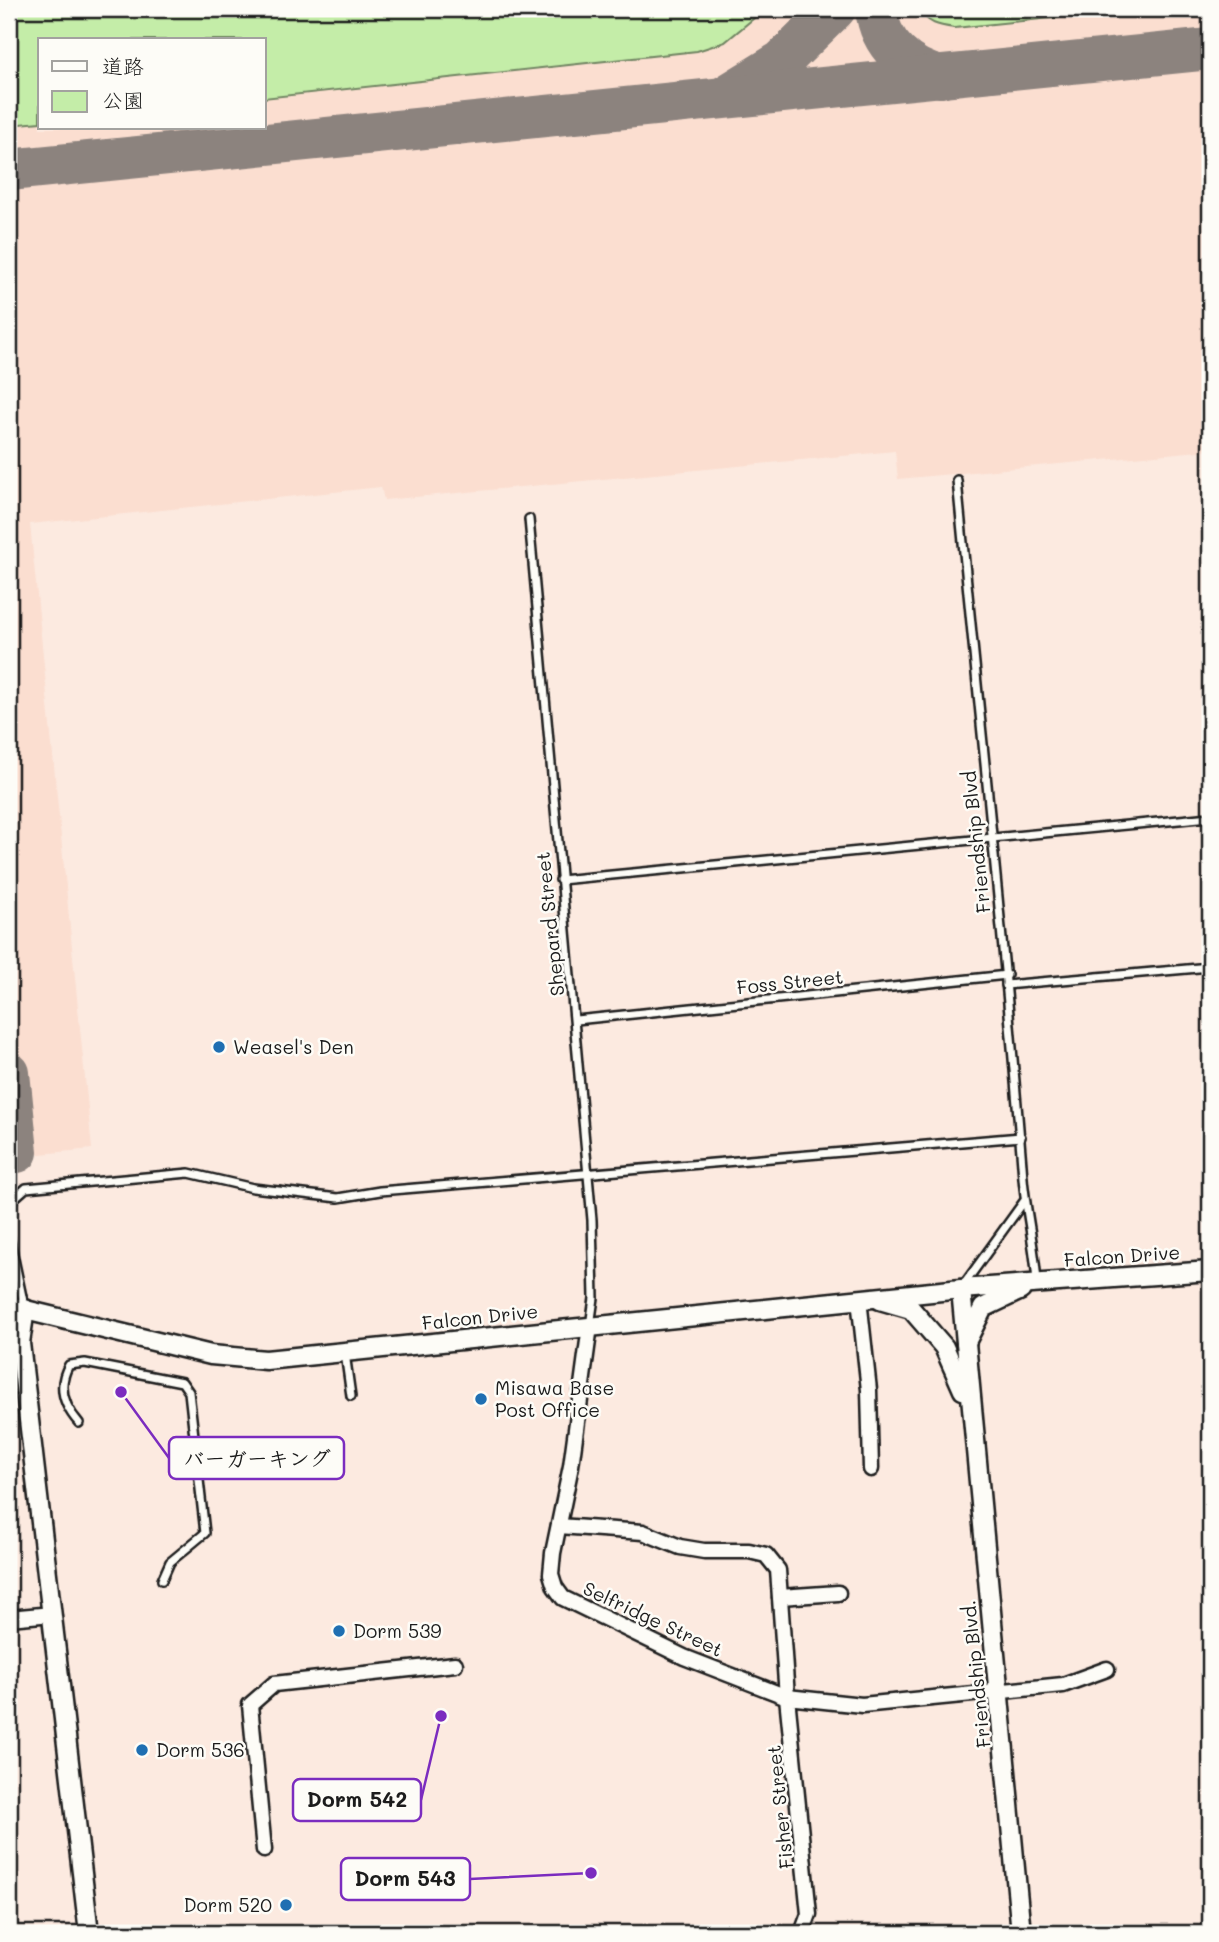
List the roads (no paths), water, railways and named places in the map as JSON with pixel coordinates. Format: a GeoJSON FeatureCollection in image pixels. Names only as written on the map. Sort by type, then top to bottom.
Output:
{"type":"FeatureCollection","features":[{"type":"Feature","properties":{"kind":"street","name":"Falcon Drive"},"geometry":{"type":"LineString","coordinates":[[17,1308],[72,1324],[211,1355],[266,1360],[961,1289],[1210,1271]]}},
{"type":"Feature","properties":{"kind":"street","name":"Friendship Blvd."},"geometry":{"type":"LineString","coordinates":[[966,1342],[983,1308],[1037,1284]]}},
{"type":"Feature","properties":{"kind":"street","name":"Friendship Blvd."},"geometry":{"type":"LineString","coordinates":[[961,1289],[970,1410],[1001,1692],[1021,1933]]}},
{"type":"Feature","properties":{"kind":"street","name":"Friendship Blvd."},"geometry":{"type":"LineString","coordinates":[[866,1299],[911,1310],[931,1332],[955,1370],[970,1410]]}},
{"type":"Feature","properties":{"kind":"street"},"geometry":{"type":"LineString","coordinates":[[866,1299],[872,1469]]}},
{"type":"Feature","properties":{"kind":"street"},"geometry":{"type":"LineString","coordinates":[[17,1308],[89,1933]]}},
{"type":"Feature","properties":{"kind":"street","name":"Selfridge Street"},"geometry":{"type":"LineString","coordinates":[[590,1326],[571,1466],[551,1574],[555,1587],[563,1598],[684,1657],[787,1697],[862,1705],[1063,1685],[1107,1669]]}},
{"type":"Feature","properties":{"kind":"street","name":"Fisher Street"},"geometry":{"type":"LineString","coordinates":[[559,1525],[643,1532],[680,1547],[704,1551],[749,1551],[766,1555],[778,1570],[787,1697],[809,1914],[802,1933]]}},
{"type":"Feature","properties":{"kind":"street"},"geometry":{"type":"LineString","coordinates":[[780,1597],[838,1593]]}},
{"type":"Feature","properties":{"kind":"street"},"geometry":{"type":"LineString","coordinates":[[9,1618],[52,1614]]}},
{"type":"Feature","properties":{"kind":"street"},"geometry":{"type":"LineString","coordinates":[[264,1850],[250,1705],[274,1684],[455,1664]]}},
{"type":"Feature","properties":{"kind":"lane","name":"Friendship Blvd"},"geometry":{"type":"LineString","coordinates":[[957,480],[990,839],[1007,975],[1025,1200],[1037,1284]]}},
{"type":"Feature","properties":{"kind":"lane","name":"Shepard Street"},"geometry":{"type":"LineString","coordinates":[[529,519],[592,1220],[594,1298],[590,1326]]}},
{"type":"Feature","properties":{"kind":"lane"},"geometry":{"type":"LineString","coordinates":[[560,880],[1210,817]]}},
{"type":"Feature","properties":{"kind":"lane"},"geometry":{"type":"LineString","coordinates":[[1006,985],[1210,967]]}},
{"type":"Feature","properties":{"kind":"lane","name":"Foss Street"},"geometry":{"type":"LineString","coordinates":[[576,1020],[1007,975]]}},
{"type":"Feature","properties":{"kind":"lane"},"geometry":{"type":"LineString","coordinates":[[9,1203],[11,1198],[26,1188],[189,1173],[253,1188],[338,1198],[380,1191],[1021,1137]]}},
{"type":"Feature","properties":{"kind":"lane"},"geometry":{"type":"LineString","coordinates":[[961,1289],[1025,1200]]}},
{"type":"Feature","properties":{"kind":"lane"},"geometry":{"type":"LineString","coordinates":[[9,1235],[17,1308]]}},
{"type":"Feature","properties":{"kind":"lane"},"geometry":{"type":"LineString","coordinates":[[345,1353],[351,1396]]}},
{"type":"Feature","properties":{"kind":"lane"},"geometry":{"type":"LineString","coordinates":[[79,1423],[66,1408],[61,1378],[69,1364],[85,1363],[182,1382],[189,1392],[205,1533],[170,1562],[162,1580]]}},
{"type":"Feature","properties":{"kind":"place","name":"Weasel's Den"},"geometry":{"type":"Point","coordinates":[219,1047]}},
{"type":"Feature","properties":{"kind":"place","name":"バーガーキング"},"geometry":{"type":"Point","coordinates":[121,1392]}},
{"type":"Feature","properties":{"kind":"place","name":"Misawa Base Post Office"},"geometry":{"type":"Point","coordinates":[481,1399]}},
{"type":"Feature","properties":{"kind":"place","name":"Dorm 539"},"geometry":{"type":"Point","coordinates":[339,1631]}},
{"type":"Feature","properties":{"kind":"place","name":"Dorm 542"},"geometry":{"type":"Point","coordinates":[441,1716]}},
{"type":"Feature","properties":{"kind":"place","name":"Dorm 536"},"geometry":{"type":"Point","coordinates":[142,1750]}},
{"type":"Feature","properties":{"kind":"place","name":"Dorm 543"},"geometry":{"type":"Point","coordinates":[591,1873]}},
{"type":"Feature","properties":{"kind":"place","name":"Dorm 520"},"geometry":{"type":"Point","coordinates":[286,1905]}}]}
